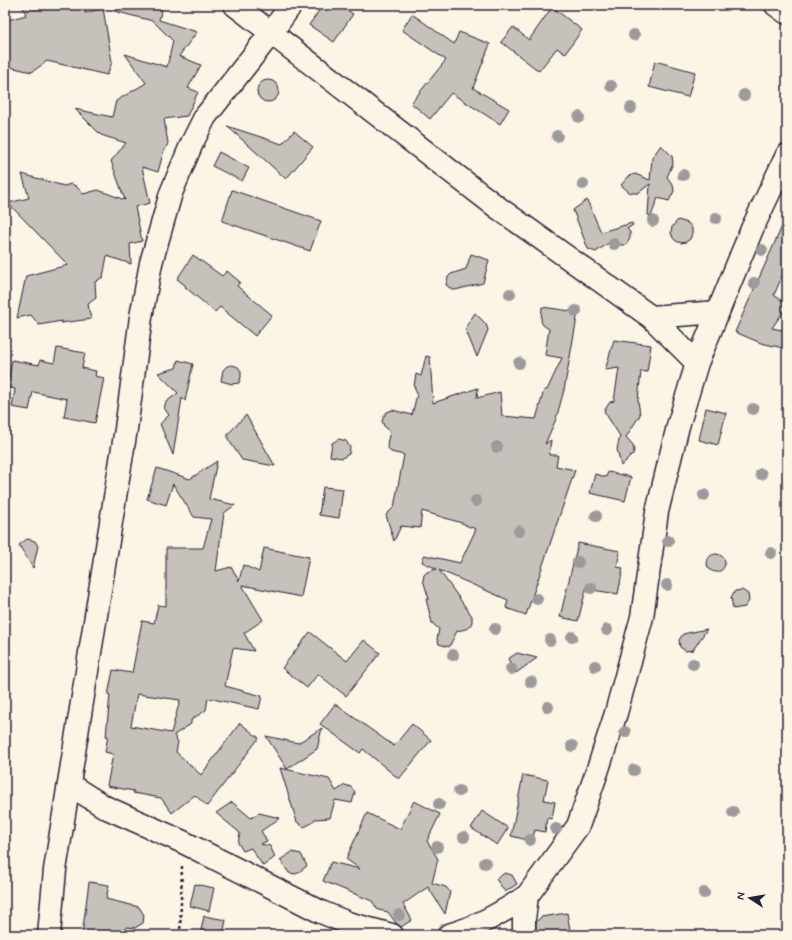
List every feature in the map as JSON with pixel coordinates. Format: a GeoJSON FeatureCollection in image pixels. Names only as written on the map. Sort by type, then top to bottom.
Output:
{"type":"FeatureCollection","features":[{"type":"Feature","properties":{"kind":"street"},"geometry":{"type":"LineString","coordinates":[[234,5],[497,207],[651,317],[697,363]]}},
{"type":"Feature","properties":{"kind":"street"},"geometry":{"type":"LineString","coordinates":[[49,935],[55,870],[70,785],[126,429],[141,317],[151,264],[171,193],[192,143],[205,117],[271,33],[290,5]]}},
{"type":"Feature","properties":{"kind":"street"},"geometry":{"type":"LineString","coordinates":[[776,5],[787,13]]}},
{"type":"Feature","properties":{"kind":"street"},"geometry":{"type":"LineString","coordinates":[[449,935],[499,915],[527,896],[578,826],[616,713],[642,617],[657,512],[678,426],[697,363],[752,229],[787,155]]}},
{"type":"Feature","properties":{"kind":"street"},"geometry":{"type":"LineString","coordinates":[[651,317],[718,312]]}},
{"type":"Feature","properties":{"kind":"street"},"geometry":{"type":"LineString","coordinates":[[70,785],[105,807],[183,842],[321,912],[345,929],[392,935]]}},
{"type":"Feature","properties":{"kind":"street"},"geometry":{"type":"LineString","coordinates":[[524,935],[524,919],[527,896]]}},
{"type":"Feature","properties":{"kind":"path"},"geometry":{"type":"LineString","coordinates":[[180,935],[183,842]]}},
{"type":"Feature","properties":{"kind":"building"},"geometry":{"type":"Polygon","coordinates":[[[22,5],[84,5],[85,13],[103,8],[112,62],[107,75],[47,61],[32,72],[5,66],[5,21],[26,15],[22,5]]]}},
{"type":"Feature","properties":{"kind":"building"},"geometry":{"type":"Polygon","coordinates":[[[115,5],[163,5],[159,20],[197,32],[179,56],[201,65],[188,88],[198,92],[187,116],[164,119],[168,143],[164,150],[158,172],[142,167],[150,203],[135,207],[142,241],[130,244],[131,264],[107,256],[103,277],[95,282],[96,298],[88,304],[91,319],[61,323],[62,321],[39,325],[31,315],[17,318],[26,276],[68,265],[8,203],[29,198],[22,174],[64,186],[71,184],[76,186],[83,194],[98,190],[125,200],[111,161],[126,143],[101,135],[75,109],[112,117],[116,101],[146,83],[125,54],[167,67],[173,41],[153,21],[114,11],[115,5]]]}},
{"type":"Feature","properties":{"kind":"building"},"geometry":{"type":"Polygon","coordinates":[[[323,5],[340,5],[353,14],[334,42],[309,25],[323,5]]]}},
{"type":"Feature","properties":{"kind":"building"},"geometry":{"type":"Polygon","coordinates":[[[552,7],[582,30],[565,54],[557,48],[539,71],[501,42],[513,27],[529,40],[552,7]]]}},
{"type":"Feature","properties":{"kind":"building"},"geometry":{"type":"Polygon","coordinates":[[[412,14],[454,44],[459,32],[490,44],[473,88],[509,109],[500,124],[451,93],[430,119],[411,103],[446,60],[402,30],[412,14]]]}},
{"type":"Feature","properties":{"kind":"building"},"geometry":{"type":"Polygon","coordinates":[[[655,61],[695,72],[688,97],[649,87],[655,61]]]}},
{"type":"Feature","properties":{"kind":"building"},"geometry":{"type":"Polygon","coordinates":[[[268,80],[276,83],[279,91],[276,99],[268,102],[260,99],[257,91],[260,83],[268,80]]]}},
{"type":"Feature","properties":{"kind":"building"},"geometry":{"type":"Polygon","coordinates":[[[227,126],[282,144],[294,131],[313,147],[286,179],[227,126]]]}},
{"type":"Feature","properties":{"kind":"building"},"geometry":{"type":"Polygon","coordinates":[[[661,145],[672,156],[673,163],[667,177],[673,185],[674,191],[669,201],[658,198],[651,216],[648,215],[650,184],[638,193],[629,192],[621,185],[629,176],[635,174],[650,180],[652,158],[661,145]]]}},
{"type":"Feature","properties":{"kind":"building"},"geometry":{"type":"Polygon","coordinates":[[[219,152],[249,168],[242,181],[212,166],[219,152]]]}},
{"type":"Feature","properties":{"kind":"building"},"geometry":{"type":"Polygon","coordinates":[[[232,190],[321,221],[310,251],[222,221],[232,190]]]}},
{"type":"Feature","properties":{"kind":"building"},"geometry":{"type":"Polygon","coordinates":[[[587,200],[601,232],[632,223],[633,225],[627,229],[630,232],[630,238],[625,245],[610,242],[596,252],[588,249],[573,210],[587,200]]]}},
{"type":"Feature","properties":{"kind":"building"},"geometry":{"type":"Polygon","coordinates":[[[787,215],[787,265],[774,295],[787,304],[787,306],[772,328],[787,331],[787,349],[761,343],[735,332],[787,215]]]}},
{"type":"Feature","properties":{"kind":"building"},"geometry":{"type":"Polygon","coordinates":[[[678,220],[688,223],[692,228],[690,239],[686,242],[681,243],[676,241],[671,233],[672,227],[678,220]]]}},
{"type":"Feature","properties":{"kind":"building"},"geometry":{"type":"Polygon","coordinates":[[[471,254],[489,260],[483,283],[455,290],[451,289],[446,285],[448,277],[451,274],[466,269],[471,254]]]}},
{"type":"Feature","properties":{"kind":"building"},"geometry":{"type":"Polygon","coordinates":[[[193,255],[222,276],[227,271],[240,282],[237,286],[272,315],[255,336],[220,307],[215,312],[177,279],[193,255]]]}},
{"type":"Feature","properties":{"kind":"building"},"geometry":{"type":"Polygon","coordinates":[[[542,307],[578,312],[564,390],[556,419],[545,444],[551,440],[549,455],[558,455],[556,466],[575,470],[526,615],[506,608],[508,600],[439,570],[472,616],[470,626],[466,629],[457,631],[449,647],[439,644],[437,639],[439,629],[432,623],[426,599],[429,599],[423,580],[424,575],[427,572],[437,569],[422,562],[424,555],[460,563],[476,529],[465,524],[422,511],[420,528],[401,526],[394,541],[386,515],[394,507],[404,455],[391,452],[388,448],[387,444],[390,431],[384,426],[382,421],[387,412],[392,410],[412,415],[417,394],[414,386],[416,374],[421,376],[426,356],[430,357],[433,403],[478,388],[477,398],[500,392],[502,416],[536,419],[544,390],[547,390],[562,358],[545,355],[549,329],[543,325],[541,321],[542,307]]]}},
{"type":"Feature","properties":{"kind":"building"},"geometry":{"type":"Polygon","coordinates":[[[475,313],[486,324],[488,330],[477,357],[466,331],[467,325],[475,313]]]}},
{"type":"Feature","properties":{"kind":"building"},"geometry":{"type":"Polygon","coordinates":[[[614,340],[651,345],[647,372],[641,371],[638,400],[640,415],[626,437],[633,445],[634,450],[633,454],[621,466],[617,449],[620,436],[604,411],[610,402],[614,401],[619,368],[605,370],[614,340]]]}},
{"type":"Feature","properties":{"kind":"building"},"geometry":{"type":"Polygon","coordinates":[[[57,348],[85,353],[82,368],[96,371],[95,376],[104,378],[95,423],[64,417],[67,399],[33,392],[29,410],[12,407],[15,389],[7,387],[12,360],[39,365],[40,360],[54,363],[57,348]]]}},
{"type":"Feature","properties":{"kind":"building"},"geometry":{"type":"Polygon","coordinates":[[[178,360],[193,364],[185,401],[182,398],[173,455],[160,424],[169,415],[164,408],[166,402],[178,393],[158,373],[176,368],[178,360]]]}},
{"type":"Feature","properties":{"kind":"building"},"geometry":{"type":"Polygon","coordinates":[[[233,365],[238,367],[241,371],[239,383],[232,384],[221,381],[223,370],[227,366],[233,365]]]}},
{"type":"Feature","properties":{"kind":"building"},"geometry":{"type":"Polygon","coordinates":[[[706,408],[726,413],[718,445],[699,440],[706,408]]]}},
{"type":"Feature","properties":{"kind":"building"},"geometry":{"type":"Polygon","coordinates":[[[246,415],[275,466],[242,460],[228,439],[228,434],[246,415]]]}},
{"type":"Feature","properties":{"kind":"building"},"geometry":{"type":"Polygon","coordinates":[[[339,439],[346,441],[350,447],[349,454],[342,458],[330,456],[332,443],[339,439]]]}},
{"type":"Feature","properties":{"kind":"building"},"geometry":{"type":"Polygon","coordinates":[[[217,461],[209,499],[235,505],[224,513],[216,571],[231,567],[239,581],[243,565],[259,572],[264,548],[309,557],[301,597],[242,585],[263,620],[244,633],[254,651],[233,648],[225,686],[262,696],[259,709],[208,698],[206,710],[191,720],[191,724],[174,735],[178,742],[176,752],[201,775],[240,723],[259,738],[207,806],[195,795],[172,813],[161,798],[107,786],[113,754],[105,752],[108,736],[106,736],[110,695],[108,695],[113,670],[132,673],[142,621],[154,623],[158,605],[166,606],[166,548],[203,548],[211,519],[194,517],[173,484],[166,505],[147,499],[157,468],[190,479],[217,461]],[[137,694],[131,726],[171,733],[180,700],[137,694]]]}},
{"type":"Feature","properties":{"kind":"building"},"geometry":{"type":"Polygon","coordinates":[[[608,472],[631,477],[625,501],[590,493],[595,474],[606,477],[608,472]]]}},
{"type":"Feature","properties":{"kind":"building"},"geometry":{"type":"Polygon","coordinates":[[[323,487],[343,489],[339,518],[319,515],[323,487]]]}},
{"type":"Feature","properties":{"kind":"building"},"geometry":{"type":"Polygon","coordinates":[[[27,539],[35,541],[38,546],[33,568],[19,545],[27,539]]]}},
{"type":"Feature","properties":{"kind":"building"},"geometry":{"type":"Polygon","coordinates":[[[578,543],[620,551],[617,567],[623,568],[618,594],[586,589],[578,621],[560,617],[578,543]]]}},
{"type":"Feature","properties":{"kind":"building"},"geometry":{"type":"Polygon","coordinates":[[[716,554],[722,557],[725,563],[722,569],[716,572],[710,569],[707,563],[710,557],[716,554]]]}},
{"type":"Feature","properties":{"kind":"building"},"geometry":{"type":"Polygon","coordinates":[[[742,590],[748,594],[749,601],[745,607],[733,609],[731,597],[735,591],[742,590]]]}},
{"type":"Feature","properties":{"kind":"building"},"geometry":{"type":"Polygon","coordinates":[[[707,629],[693,650],[686,651],[680,647],[679,640],[683,634],[707,629]]]}},
{"type":"Feature","properties":{"kind":"building"},"geometry":{"type":"Polygon","coordinates":[[[310,632],[347,661],[364,640],[380,653],[346,696],[318,674],[307,688],[282,668],[310,632]]]}},
{"type":"Feature","properties":{"kind":"building"},"geometry":{"type":"Polygon","coordinates":[[[517,653],[537,658],[516,673],[508,659],[517,653]]]}},
{"type":"Feature","properties":{"kind":"building"},"geometry":{"type":"Polygon","coordinates":[[[335,704],[394,746],[412,724],[431,740],[399,779],[363,749],[360,753],[320,724],[335,704]]]}},
{"type":"Feature","properties":{"kind":"building"},"geometry":{"type":"Polygon","coordinates":[[[322,728],[317,749],[287,769],[266,736],[298,743],[322,728]]]}},
{"type":"Feature","properties":{"kind":"building"},"geometry":{"type":"Polygon","coordinates":[[[280,768],[329,779],[336,791],[345,785],[351,787],[355,792],[352,803],[335,800],[330,818],[315,819],[304,827],[297,822],[280,768]]]}},
{"type":"Feature","properties":{"kind":"building"},"geometry":{"type":"Polygon","coordinates":[[[523,775],[548,780],[544,800],[555,802],[552,819],[547,818],[545,832],[535,830],[532,841],[511,836],[523,775]]]}},
{"type":"Feature","properties":{"kind":"building"},"geometry":{"type":"Polygon","coordinates":[[[414,801],[440,814],[427,841],[438,859],[432,883],[446,887],[450,892],[445,914],[428,887],[403,904],[412,920],[401,927],[388,912],[378,910],[372,901],[323,881],[331,862],[360,869],[346,859],[367,813],[400,829],[414,801]]]}},
{"type":"Feature","properties":{"kind":"building"},"geometry":{"type":"Polygon","coordinates":[[[232,802],[251,818],[259,813],[280,818],[261,831],[267,841],[260,844],[270,846],[275,857],[263,866],[251,848],[243,851],[238,843],[240,833],[216,813],[232,802]]]}},
{"type":"Feature","properties":{"kind":"building"},"geometry":{"type":"Polygon","coordinates":[[[482,811],[508,828],[497,845],[471,828],[482,811]]]}},
{"type":"Feature","properties":{"kind":"building"},"geometry":{"type":"Polygon","coordinates":[[[292,852],[301,854],[307,866],[296,874],[289,873],[280,860],[292,852]]]}},
{"type":"Feature","properties":{"kind":"building"},"geometry":{"type":"Polygon","coordinates":[[[505,873],[512,875],[517,884],[505,892],[496,879],[505,873]]]}},
{"type":"Feature","properties":{"kind":"building"},"geometry":{"type":"Polygon","coordinates":[[[89,882],[109,885],[106,899],[139,907],[144,915],[143,923],[135,928],[127,927],[115,935],[101,932],[100,935],[82,935],[89,882]]]}},
{"type":"Feature","properties":{"kind":"building"},"geometry":{"type":"Polygon","coordinates":[[[195,884],[214,888],[209,911],[190,906],[195,884]]]}},
{"type":"Feature","properties":{"kind":"building"},"geometry":{"type":"Polygon","coordinates":[[[567,913],[571,935],[536,935],[536,922],[541,917],[567,913]]]}},
{"type":"Feature","properties":{"kind":"building"},"geometry":{"type":"Polygon","coordinates":[[[204,916],[226,920],[223,935],[200,935],[204,916]]]}}]}
